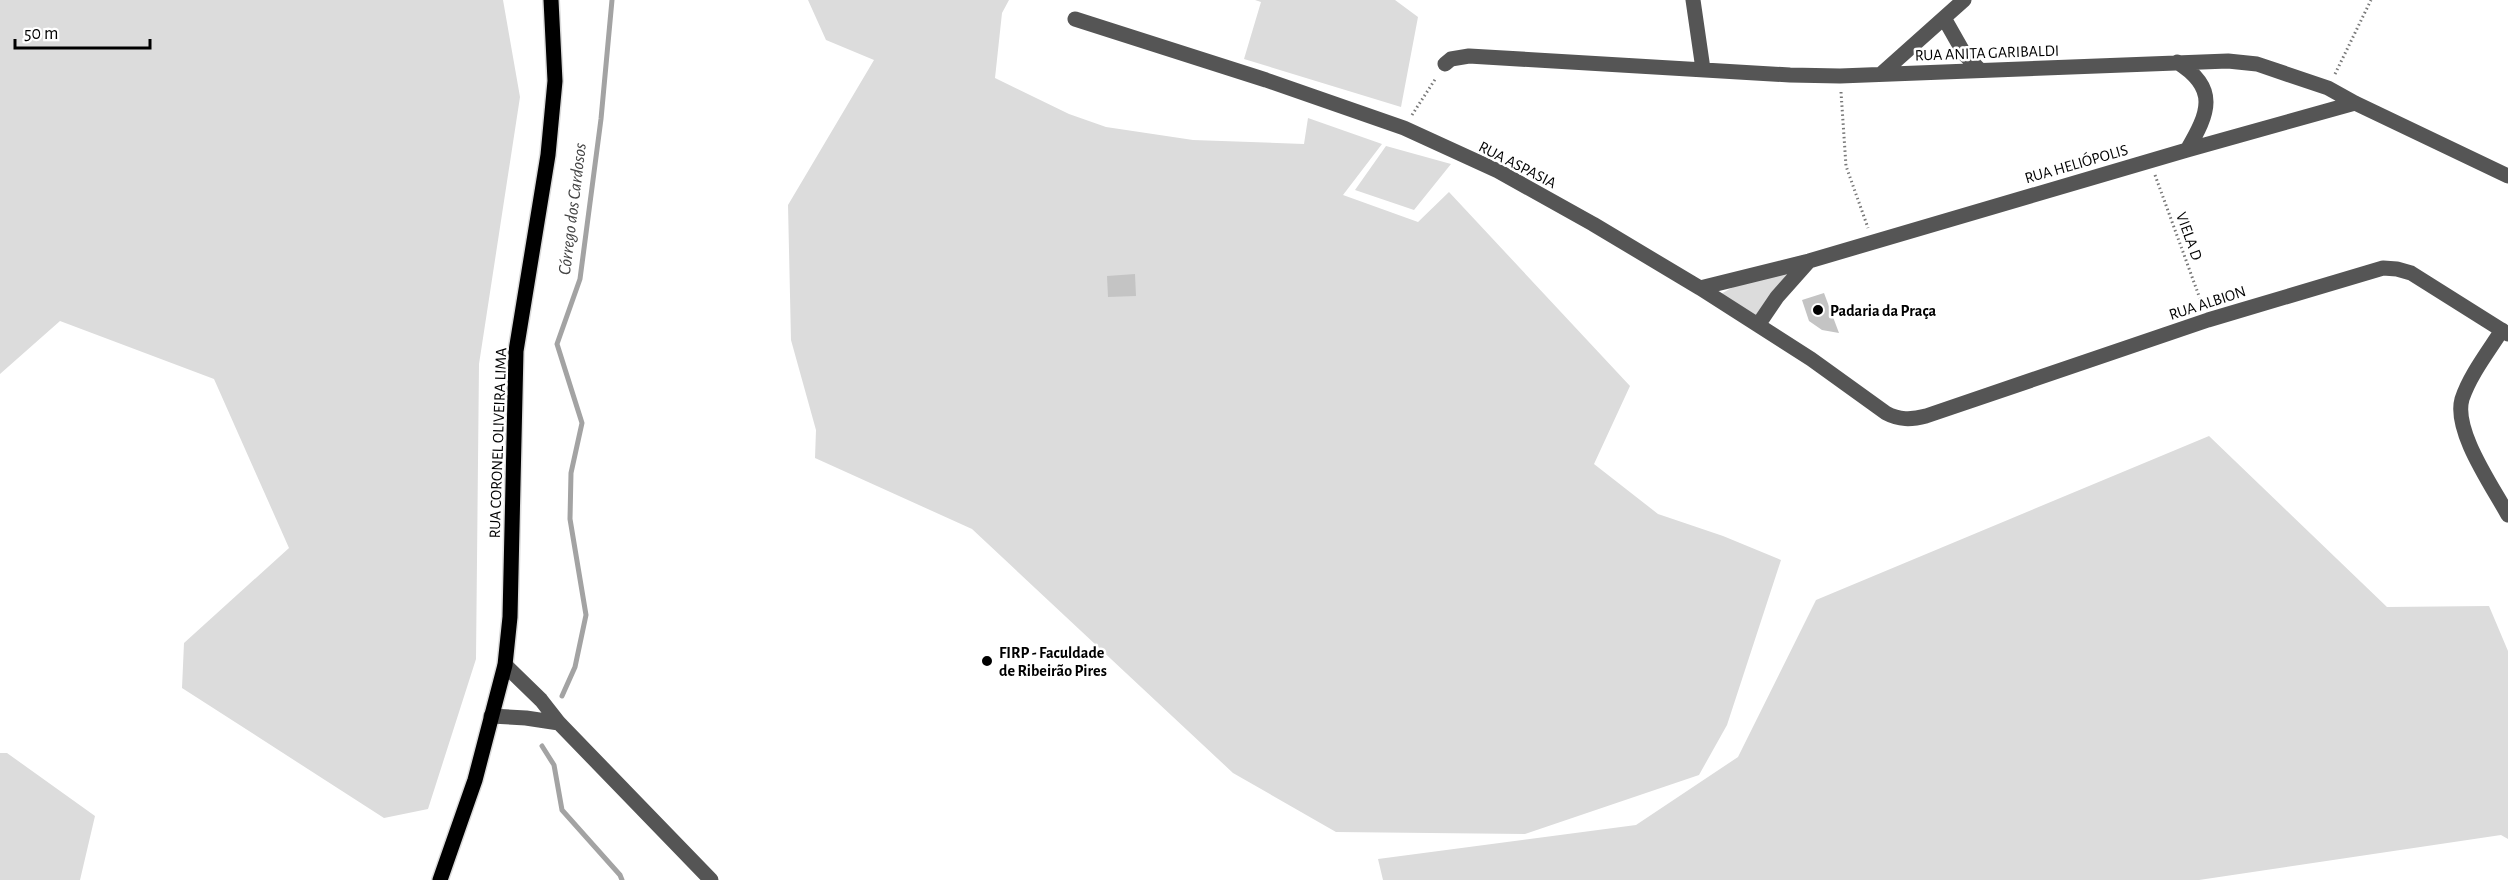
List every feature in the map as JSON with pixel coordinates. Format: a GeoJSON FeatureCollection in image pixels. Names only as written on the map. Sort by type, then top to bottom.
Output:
{"type":"FeatureCollection","features":[{"type":"Feature","properties":{"kind":"main road","name":"RUA CORONEL OLIVEIRA LIMA"},"geometry":{"type":"LineString","coordinates":[[440,880],[475,780],[505,666],[510,617],[516,351],[548,154],[555,81],[551,0]]}},
{"type":"Feature","properties":{"kind":"street"},"geometry":{"type":"LineString","coordinates":[[1693,0],[1703,69]]}},
{"type":"Feature","properties":{"kind":"street"},"geometry":{"type":"LineString","coordinates":[[1881,74],[1964,0]]}},
{"type":"Feature","properties":{"kind":"street"},"geometry":{"type":"LineString","coordinates":[[1944,18],[1965,55],[1980,70]]}},
{"type":"Feature","properties":{"kind":"street","name":"RUA ASPASIA"},"geometry":{"type":"LineString","coordinates":[[1075,19],[1266,80],[1404,128],[1498,171],[1700,288],[1811,359],[1886,413],[1907,419]]}},
{"type":"Feature","properties":{"kind":"street","name":"RUA ANITA GARIBALDI"},"geometry":{"type":"LineString","coordinates":[[1445,64],[1451,59],[1469,56],[1790,75],[1840,75],[2228,60],[2257,64],[2328,88],[2508,176]]}},
{"type":"Feature","properties":{"kind":"street"},"geometry":{"type":"LineString","coordinates":[[2177,61],[2191,71],[2207,96],[2205,118],[2187,150]]}},
{"type":"Feature","properties":{"kind":"street","name":"RUA HELIÓPOLIS"},"geometry":{"type":"LineString","coordinates":[[1700,288],[1809,261],[2149,160],[2355,103]]}},
{"type":"Feature","properties":{"kind":"street"},"geometry":{"type":"LineString","coordinates":[[1758,325],[1777,297],[1809,261]]}},
{"type":"Feature","properties":{"kind":"street","name":"RUA ALBION"},"geometry":{"type":"LineString","coordinates":[[1907,419],[1926,416],[2208,320],[2383,268],[2412,273],[2505,332]]}},
{"type":"Feature","properties":{"kind":"street"},"geometry":{"type":"LineString","coordinates":[[2505,332],[2470,382],[2462,401],[2461,416],[2465,435],[2508,515]]}},
{"type":"Feature","properties":{"kind":"street"},"geometry":{"type":"LineString","coordinates":[[505,666],[541,700],[556,722],[711,880]]}},
{"type":"Feature","properties":{"kind":"street"},"geometry":{"type":"LineString","coordinates":[[491,716],[556,722]]}},
{"type":"Feature","properties":{"kind":"path"},"geometry":{"type":"LineString","coordinates":[[2328,88],[2371,0]]}},
{"type":"Feature","properties":{"kind":"path"},"geometry":{"type":"LineString","coordinates":[[1404,128],[1445,64]]}},
{"type":"Feature","properties":{"kind":"path"},"geometry":{"type":"LineString","coordinates":[[1840,75],[1846,166],[1873,241]]}},
{"type":"Feature","properties":{"kind":"path","name":"VIELA D"},"geometry":{"type":"LineString","coordinates":[[2149,160],[2208,320]]}},
{"type":"Feature","properties":{"kind":"shaded area"},"geometry":{"type":"Polygon","coordinates":[[[0,0],[503,0],[520,97],[479,364],[476,659],[428,809],[384,818],[182,688],[184,643],[289,548],[214,379],[60,321],[0,374],[0,0]]]}},
{"type":"Feature","properties":{"kind":"shaded area"},"geometry":{"type":"Polygon","coordinates":[[[808,0],[1009,0],[1002,13],[995,78],[1069,114],[1106,127],[1193,140],[1304,144],[1308,118],[1382,144],[1343,195],[1418,222],[1449,192],[1630,386],[1594,464],[1658,514],[1723,536],[1781,560],[1727,725],[1699,775],[1525,834],[1336,832],[1233,773],[972,529],[815,458],[816,430],[791,340],[788,205],[874,60],[826,40],[808,0]]]}},
{"type":"Feature","properties":{"kind":"shaded area"},"geometry":{"type":"Polygon","coordinates":[[[1255,0],[1395,0],[1418,17],[1401,107],[1244,59],[1261,2],[1255,0]]]}},
{"type":"Feature","properties":{"kind":"shaded area"},"geometry":{"type":"Polygon","coordinates":[[[1386,146],[1451,164],[1414,210],[1355,190],[1386,146]]]}},
{"type":"Feature","properties":{"kind":"shaded area"},"geometry":{"type":"Polygon","coordinates":[[[1795,270],[1756,318],[1719,295],[1751,277],[1795,270]]]}},
{"type":"Feature","properties":{"kind":"shaded area"},"geometry":{"type":"Polygon","coordinates":[[[2209,436],[2387,607],[2489,606],[2508,651],[2508,839],[2501,835],[2199,880],[1383,880],[1378,859],[1636,825],[1738,757],[1816,600],[2209,436]]]}},
{"type":"Feature","properties":{"kind":"shaded area"},"geometry":{"type":"Polygon","coordinates":[[[0,753],[7,753],[95,816],[80,880],[0,880],[0,753]]]}},
{"type":"Feature","properties":{"kind":"building"},"geometry":{"type":"Polygon","coordinates":[[[1135,274],[1136,296],[1108,297],[1107,276],[1135,274]]]}},
{"type":"Feature","properties":{"kind":"building","name":"Padaria da Praça"},"geometry":{"type":"Polygon","coordinates":[[[1824,293],[1839,333],[1822,330],[1809,321],[1802,300],[1824,293]]]}},
{"type":"Feature","properties":{"kind":"waterway","name":"Córrego dos Cardosos"},"geometry":{"type":"LineString","coordinates":[[562,696],[575,667],[586,615],[570,519],[571,473],[582,423],[557,344],[580,279],[601,119],[612,0]]}},
{"type":"Feature","properties":{"kind":"waterway","name":"Córrego dos Cardosos"},"geometry":{"type":"LineString","coordinates":[[542,746],[554,765],[562,810],[622,880]]}},
{"type":"Feature","properties":{"kind":"place","name":"Padaria da Praça"},"geometry":{"type":"Point","coordinates":[1818,310]}},
{"type":"Feature","properties":{"kind":"place","name":"FIRP - Faculdade de Ribeirão Pires"},"geometry":{"type":"Point","coordinates":[987,661]}}]}
